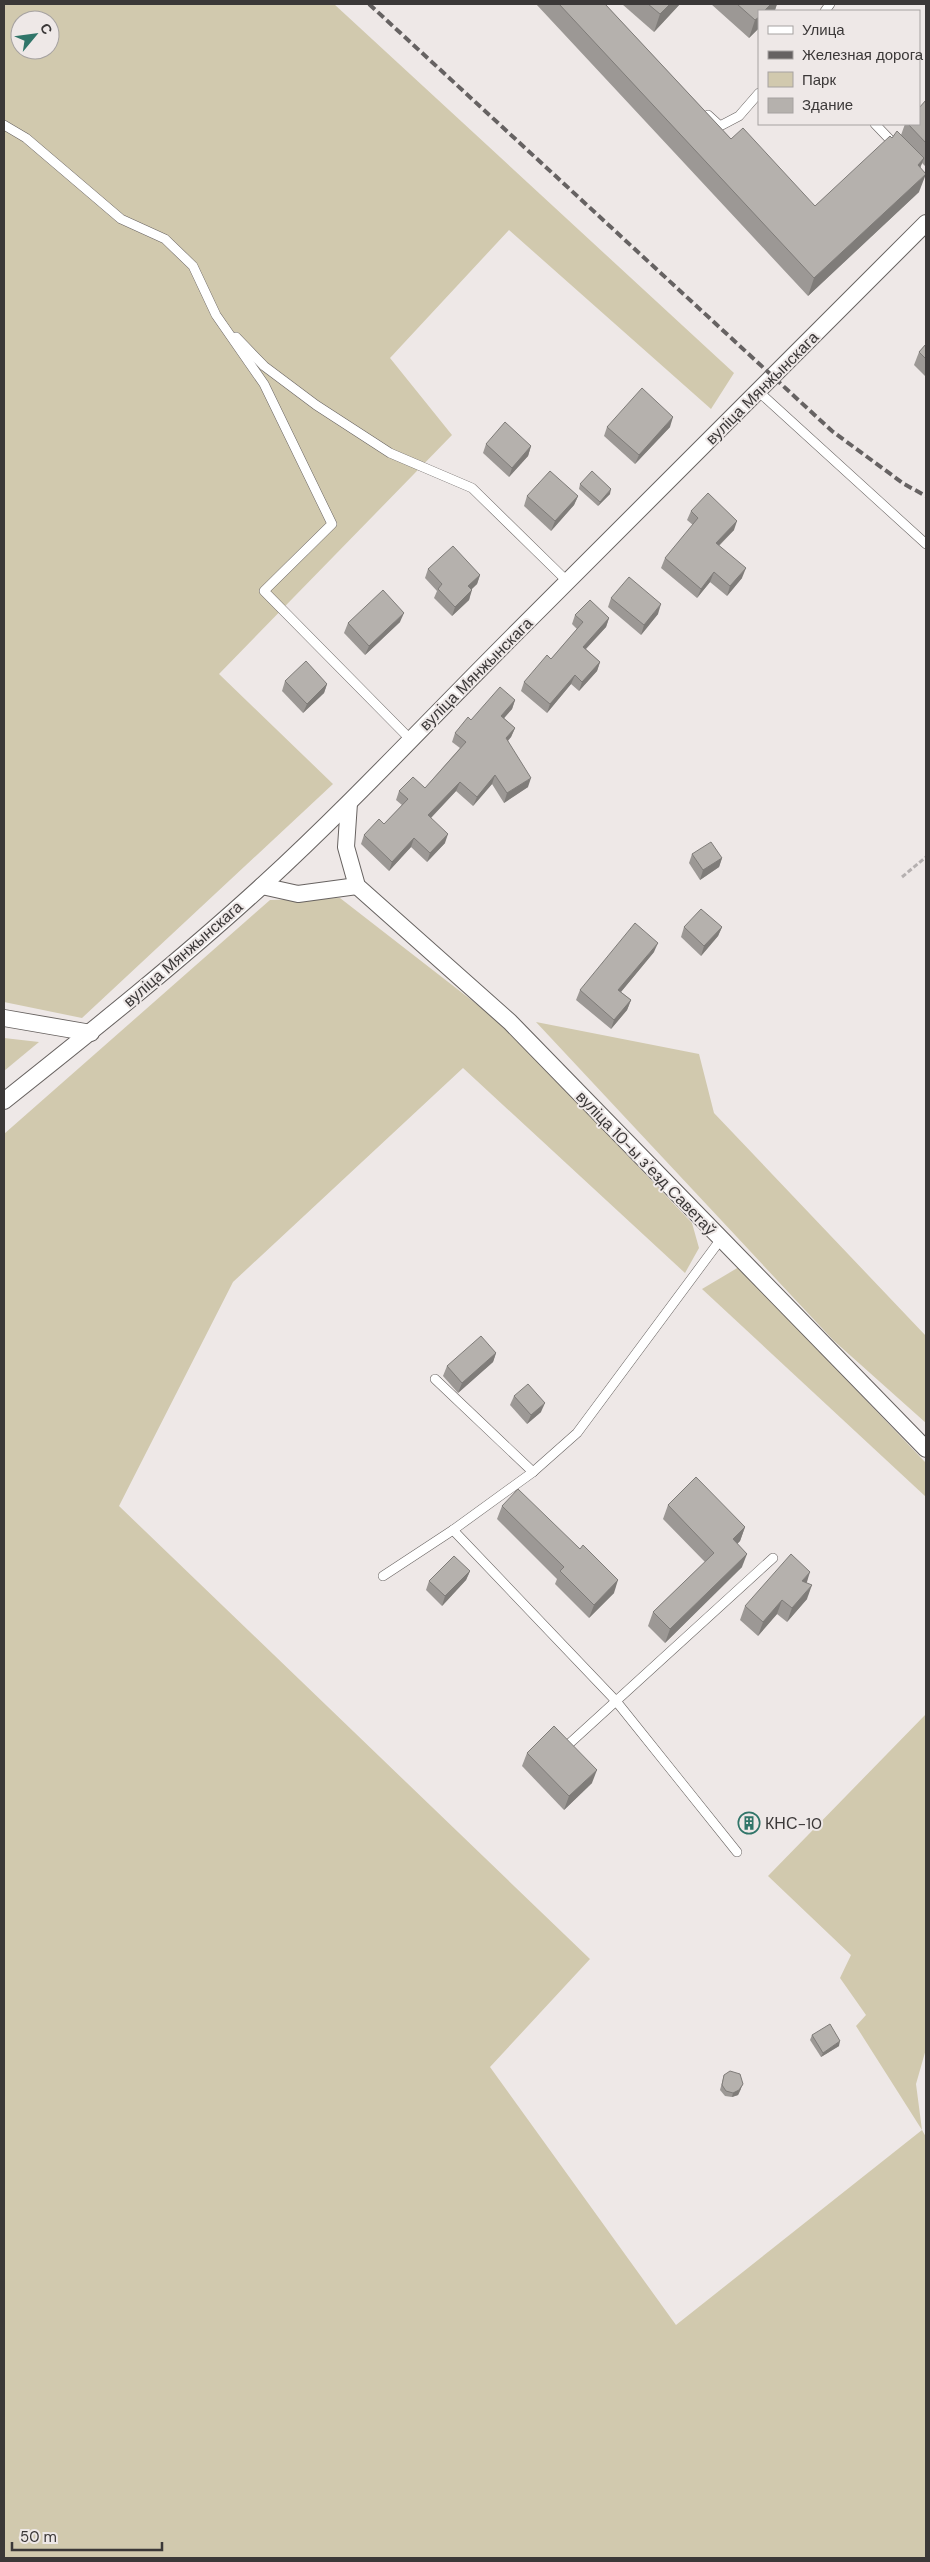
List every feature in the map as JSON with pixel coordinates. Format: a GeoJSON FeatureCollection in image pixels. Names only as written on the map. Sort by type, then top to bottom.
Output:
{"type":"FeatureCollection","features":[{"type":"Feature","properties":{"kind":"street","name":"вуліца Мянжынскага"},"geometry":{"type":"LineString","coordinates":[[4,1101],[91,1033],[262,886],[349,803],[410,739],[926,223]]}},
{"type":"Feature","properties":{"kind":"street"},"geometry":{"type":"LineString","coordinates":[[262,886],[298,894],[357,886],[346,847],[349,803]]}},
{"type":"Feature","properties":{"kind":"street","name":"вуліца 10-ы зʼезд Саветаў"},"geometry":{"type":"LineString","coordinates":[[357,886],[510,1022],[824,1342],[926,1449]]}},
{"type":"Feature","properties":{"kind":"street"},"geometry":{"type":"LineString","coordinates":[[4,1018],[91,1033]]}},
{"type":"Feature","properties":{"kind":"lane"},"geometry":{"type":"LineString","coordinates":[[699,106],[720,126],[739,116],[758,94]]}},
{"type":"Feature","properties":{"kind":"lane"},"geometry":{"type":"LineString","coordinates":[[4,125],[26,138],[121,219],[165,239],[193,266],[216,315],[264,384],[332,524],[264,592],[410,739]]}},
{"type":"Feature","properties":{"kind":"lane"},"geometry":{"type":"LineString","coordinates":[[876,125],[906,156]]}},
{"type":"Feature","properties":{"kind":"lane"},"geometry":{"type":"LineString","coordinates":[[216,315],[264,366],[316,405],[390,453],[472,488],[568,582]]}},
{"type":"Feature","properties":{"kind":"lane"},"geometry":{"type":"LineString","coordinates":[[759,392],[926,544]]}},
{"type":"Feature","properties":{"kind":"lane"},"geometry":{"type":"LineString","coordinates":[[383,1576],[453,1530],[533,1472],[577,1433],[721,1239]]}},
{"type":"Feature","properties":{"kind":"lane"},"geometry":{"type":"LineString","coordinates":[[435,1379],[533,1472]]}},
{"type":"Feature","properties":{"kind":"lane"},"geometry":{"type":"LineString","coordinates":[[453,1530],[616,1702],[737,1852]]}},
{"type":"Feature","properties":{"kind":"lane"},"geometry":{"type":"LineString","coordinates":[[570,1743],[773,1558]]}},
{"type":"Feature","properties":{"kind":"path"},"geometry":{"type":"LineString","coordinates":[[902,877],[926,857]]}},
{"type":"Feature","properties":{"kind":"green space"},"geometry":{"type":"Polygon","coordinates":[[[4,4],[334,4],[734,373],[711,409],[509,230],[390,358],[452,435],[219,674],[333,784],[82,1018],[4,1002],[4,4]]]}},
{"type":"Feature","properties":{"kind":"green space"},"geometry":{"type":"Polygon","coordinates":[[[340,898],[501,1023],[692,1223],[699,1248],[685,1273],[463,1068],[233,1282],[119,1506],[590,1959],[490,2067],[676,2325],[922,2130],[926,2137],[926,2558],[4,2558],[4,1134],[270,900],[340,898]]]}},
{"type":"Feature","properties":{"kind":"green space"},"geometry":{"type":"Polygon","coordinates":[[[536,1022],[699,1054],[714,1113],[926,1336],[926,1423],[833,1340],[536,1022]]]}},
{"type":"Feature","properties":{"kind":"green space"},"geometry":{"type":"Polygon","coordinates":[[[4,1038],[39,1042],[4,1071],[4,1038]]]}},
{"type":"Feature","properties":{"kind":"green space"},"geometry":{"type":"Polygon","coordinates":[[[739,1267],[926,1463],[926,1497],[702,1289],[739,1267]]]}},
{"type":"Feature","properties":{"kind":"green space"},"geometry":{"type":"Polygon","coordinates":[[[926,1714],[926,2049],[916,2084],[922,2130],[856,2026],[866,2015],[840,1978],[851,1955],[768,1876],[926,1714]]]}},
{"type":"Feature","properties":{"kind":"building"},"geometry":{"type":"Polygon","coordinates":[[[559,4],[605,4],[731,139],[743,128],[815,206],[890,136],[892,138],[897,131],[924,158],[918,165],[926,174],[814,278],[559,4]]]}},
{"type":"Feature","properties":{"kind":"building"},"geometry":{"type":"Polygon","coordinates":[[[648,4],[670,4],[660,14],[648,4]]]}},
{"type":"Feature","properties":{"kind":"building"},"geometry":{"type":"Polygon","coordinates":[[[737,4],[771,4],[765,10],[758,10],[758,18],[755,20],[737,4]]]}},
{"type":"Feature","properties":{"kind":"building"},"geometry":{"type":"Polygon","coordinates":[[[926,100],[926,143],[909,125],[920,125],[920,107],[926,100]]]}},
{"type":"Feature","properties":{"kind":"building"},"geometry":{"type":"Polygon","coordinates":[[[926,344],[926,359],[919,352],[926,344]]]}},
{"type":"Feature","properties":{"kind":"building"},"geometry":{"type":"Polygon","coordinates":[[[642,388],[673,417],[639,455],[607,427],[642,388]]]}},
{"type":"Feature","properties":{"kind":"building"},"geometry":{"type":"Polygon","coordinates":[[[505,422],[531,446],[512,468],[486,444],[505,422]]]}},
{"type":"Feature","properties":{"kind":"building"},"geometry":{"type":"Polygon","coordinates":[[[550,471],[578,496],[555,521],[527,496],[550,471]]]}},
{"type":"Feature","properties":{"kind":"building"},"geometry":{"type":"Polygon","coordinates":[[[592,471],[611,489],[600,502],[580,484],[592,471]]]}},
{"type":"Feature","properties":{"kind":"building"},"geometry":{"type":"Polygon","coordinates":[[[708,493],[737,521],[716,543],[746,568],[730,586],[714,572],[701,589],[665,558],[698,518],[691,511],[708,493]]]}},
{"type":"Feature","properties":{"kind":"building"},"geometry":{"type":"Polygon","coordinates":[[[453,546],[480,575],[468,586],[472,590],[455,607],[438,589],[442,584],[428,569],[453,546]]]}},
{"type":"Feature","properties":{"kind":"building"},"geometry":{"type":"Polygon","coordinates":[[[629,577],[661,604],[644,625],[611,598],[629,577]]]}},
{"type":"Feature","properties":{"kind":"building"},"geometry":{"type":"Polygon","coordinates":[[[383,590],[404,613],[369,646],[348,623],[383,590]]]}},
{"type":"Feature","properties":{"kind":"building"},"geometry":{"type":"Polygon","coordinates":[[[590,600],[609,618],[583,647],[600,662],[582,682],[575,675],[550,704],[524,682],[547,655],[551,659],[583,622],[575,615],[590,600]]]}},
{"type":"Feature","properties":{"kind":"building"},"geometry":{"type":"Polygon","coordinates":[[[306,661],[327,684],[307,704],[285,681],[306,661]]]}},
{"type":"Feature","properties":{"kind":"building"},"geometry":{"type":"Polygon","coordinates":[[[500,687],[515,700],[501,716],[515,728],[506,738],[531,778],[507,793],[495,775],[477,797],[460,782],[428,815],[448,834],[430,853],[414,838],[392,862],[364,835],[379,819],[384,824],[408,799],[399,791],[413,777],[425,788],[466,742],[455,733],[468,717],[471,720],[500,687]]]}},
{"type":"Feature","properties":{"kind":"building"},"geometry":{"type":"Polygon","coordinates":[[[711,842],[722,858],[703,870],[692,854],[711,842]]]}},
{"type":"Feature","properties":{"kind":"building"},"geometry":{"type":"Polygon","coordinates":[[[701,909],[722,927],[704,946],[684,927],[701,909]]]}},
{"type":"Feature","properties":{"kind":"building"},"geometry":{"type":"Polygon","coordinates":[[[635,923],[658,943],[618,990],[631,1000],[614,1020],[580,990],[635,923]]]}},
{"type":"Feature","properties":{"kind":"building"},"geometry":{"type":"Polygon","coordinates":[[[481,1336],[496,1353],[462,1383],[447,1366],[481,1336]]]}},
{"type":"Feature","properties":{"kind":"building"},"geometry":{"type":"Polygon","coordinates":[[[528,1384],[545,1403],[531,1415],[514,1396],[528,1384]]]}},
{"type":"Feature","properties":{"kind":"building"},"geometry":{"type":"Polygon","coordinates":[[[696,1477],[745,1527],[733,1539],[747,1554],[670,1629],[653,1612],[714,1553],[668,1505],[696,1477]]]}},
{"type":"Feature","properties":{"kind":"building"},"geometry":{"type":"Polygon","coordinates":[[[518,1489],[580,1549],[583,1545],[618,1580],[594,1605],[560,1571],[564,1567],[502,1506],[518,1489]]]}},
{"type":"Feature","properties":{"kind":"building"},"geometry":{"type":"Polygon","coordinates":[[[791,1554],[810,1572],[802,1581],[812,1585],[792,1608],[782,1600],[763,1622],[745,1606],[791,1554]]]}},
{"type":"Feature","properties":{"kind":"building"},"geometry":{"type":"Polygon","coordinates":[[[454,1556],[470,1571],[445,1596],[429,1581],[454,1556]]]}},
{"type":"Feature","properties":{"kind":"building"},"geometry":{"type":"Polygon","coordinates":[[[554,1726],[597,1770],[569,1796],[527,1753],[554,1726]]]}},
{"type":"Feature","properties":{"kind":"building"},"geometry":{"type":"Polygon","coordinates":[[[830,2024],[840,2041],[823,2053],[812,2035],[830,2024]]]}},
{"type":"Feature","properties":{"kind":"building"},"geometry":{"type":"Polygon","coordinates":[[[730,2071],[740,2074],[743,2084],[739,2090],[733,2093],[726,2091],[722,2085],[724,2075],[730,2071]]]}},
{"type":"Feature","properties":{"kind":"railway"},"geometry":{"type":"LineString","coordinates":[[369,4],[832,431],[904,484],[926,496]]}},
{"type":"Feature","properties":{"kind":"place","name":"КНС-10"},"geometry":{"type":"Point","coordinates":[749,1823]}}]}
